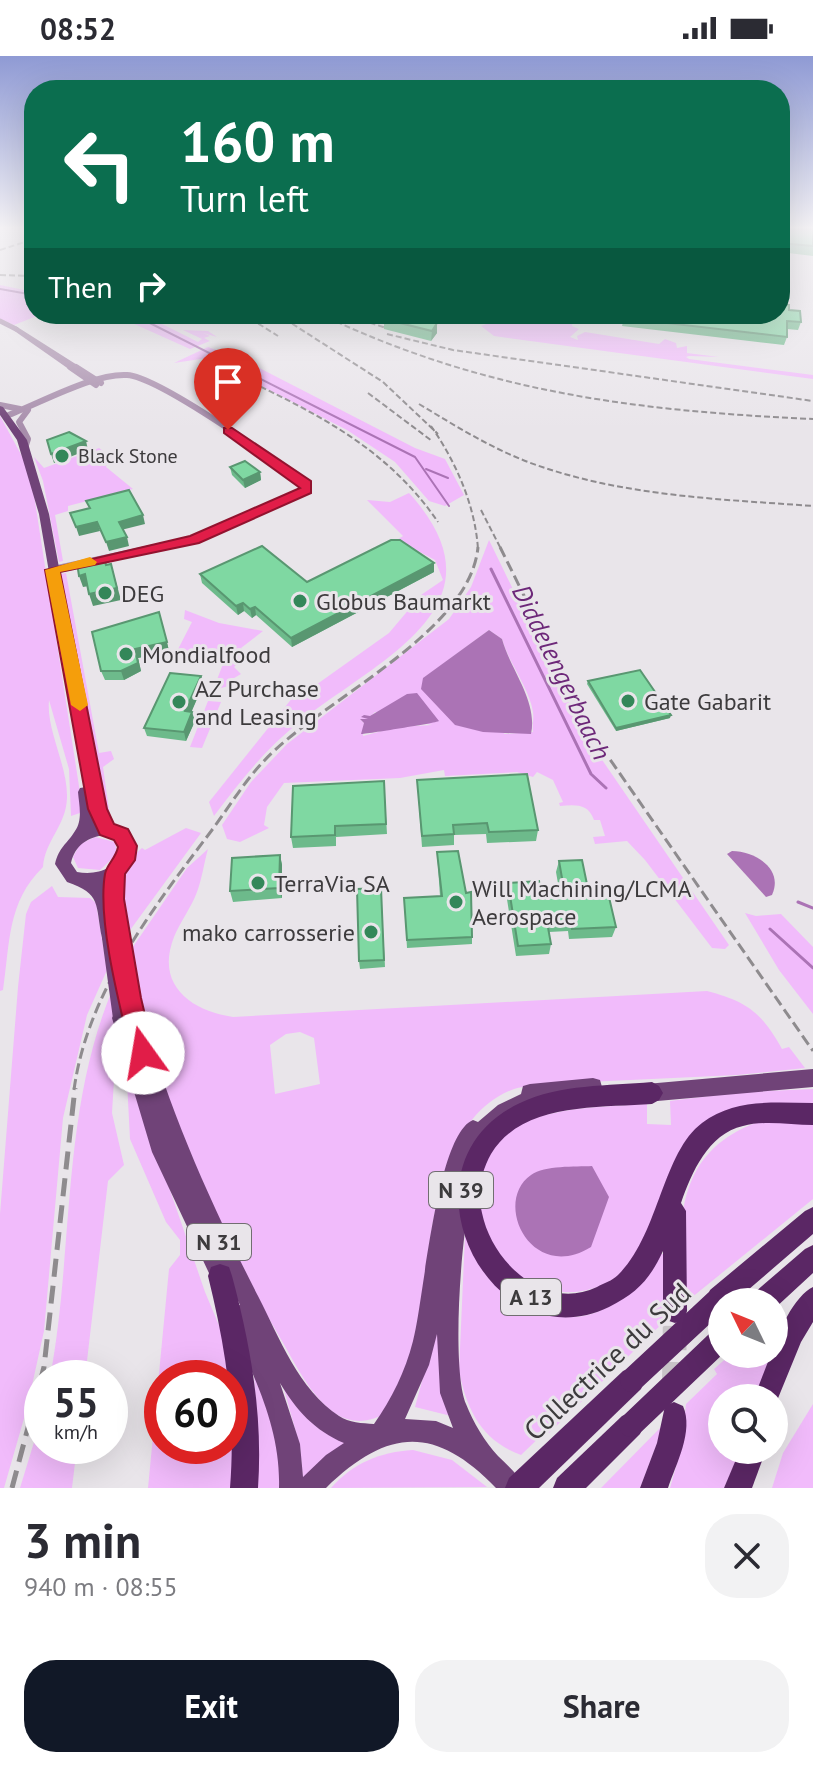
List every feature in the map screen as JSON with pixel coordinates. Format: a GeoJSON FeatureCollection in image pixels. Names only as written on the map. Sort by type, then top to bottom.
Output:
{"type":"FeatureCollection","features":[{"type":"Feature","properties":{"kind":"highway","name":"A 13"},"geometry":{"type":"LineString","coordinates":[[652,1093],[535,1107],[512,1116],[482,1144],[470,1173],[467,1199],[472,1227],[482,1251],[510,1284],[548,1304],[577,1306],[607,1299],[630,1283],[647,1262],[659,1237],[678,1176],[695,1146],[715,1128],[740,1115],[763,1110],[813,1114]]}},
{"type":"Feature","properties":{"kind":"highway","name":"A 13"},"geometry":{"type":"LineString","coordinates":[[675,1311],[673,1215],[690,1164],[705,1144],[741,1121],[788,1113]]}},
{"type":"Feature","properties":{"kind":"highway","name":"Collectrice du Sud"},"geometry":{"type":"LineString","coordinates":[[516,1488],[719,1299],[813,1219]]}},
{"type":"Feature","properties":{"kind":"highway"},"geometry":{"type":"LineString","coordinates":[[779,1288],[813,1257]]}},
{"type":"Feature","properties":{"kind":"highway"},"geometry":{"type":"LineString","coordinates":[[220,1276],[242,1359],[247,1398],[248,1449],[244,1488]]}},
{"type":"Feature","properties":{"kind":"highway"},"geometry":{"type":"LineString","coordinates":[[772,1384],[791,1335],[813,1299]]}},
{"type":"Feature","properties":{"kind":"highway"},"geometry":{"type":"LineString","coordinates":[[567,1488],[708,1352]]}},
{"type":"Feature","properties":{"kind":"highway"},"geometry":{"type":"LineString","coordinates":[[654,1488],[670,1443],[674,1415]]}},
{"type":"Feature","properties":{"kind":"highway"},"geometry":{"type":"LineString","coordinates":[[738,1488],[747,1464]]}},
{"type":"Feature","properties":{"kind":"main road"},"geometry":{"type":"LineString","coordinates":[[4,412],[25,448],[44,514],[97,809],[107,829]]}},
{"type":"Feature","properties":{"kind":"main road"},"geometry":{"type":"LineString","coordinates":[[68,653],[69,691],[88,812],[81,835],[68,848],[63,864],[72,877],[88,881],[115,872],[125,860],[128,846],[121,835],[107,829],[81,835]]}},
{"type":"Feature","properties":{"kind":"main road","name":"N 31"},"geometry":{"type":"LineString","coordinates":[[115,872],[117,919],[129,998],[157,1101],[181,1165],[273,1349],[309,1402],[327,1422],[343,1432],[377,1435],[409,1430],[436,1433],[463,1445],[516,1488]]}},
{"type":"Feature","properties":{"kind":"main road","name":"N 31"},"geometry":{"type":"LineString","coordinates":[[88,881],[101,893],[121,1018],[162,1152],[220,1276],[280,1418],[290,1453],[291,1488]]}},
{"type":"Feature","properties":{"kind":"main road","name":"N 39"},"geometry":{"type":"LineString","coordinates":[[488,1463],[457,1410],[448,1370],[453,1260],[463,1174],[468,1157],[487,1126],[520,1103],[566,1095],[652,1093],[813,1078]]}},
{"type":"Feature","properties":{"kind":"main road","name":"N 39"},"geometry":{"type":"LineString","coordinates":[[377,1435],[402,1408],[413,1383],[433,1299],[451,1181],[461,1148],[473,1129],[505,1102],[543,1091],[598,1086],[691,1087]]}},
{"type":"Feature","properties":{"kind":"main road"},"geometry":{"type":"LineString","coordinates":[[309,1488],[350,1450],[377,1435]]}},
{"type":"Feature","properties":{"kind":"street"},"geometry":{"type":"LineString","coordinates":[[0,321],[97,384]]}},
{"type":"Feature","properties":{"kind":"street"},"geometry":{"type":"LineString","coordinates":[[4,412],[124,375],[146,379],[308,487],[302,494],[194,540],[53,570]]}},
{"type":"Feature","properties":{"kind":"street"},"geometry":{"type":"LineString","coordinates":[[4,412],[28,410],[97,384]]}},
{"type":"Feature","properties":{"kind":"street"},"geometry":{"type":"LineString","coordinates":[[4,412],[97,384]]}},
{"type":"Feature","properties":{"kind":"street"},"geometry":{"type":"LineString","coordinates":[[25,448],[28,439],[19,418],[28,410]]}},
{"type":"Feature","properties":{"kind":"shaded area"},"geometry":{"type":"Polygon","coordinates":[[[0,296],[24,296],[24,321],[14,325],[0,319],[0,296]]]}},
{"type":"Feature","properties":{"kind":"shaded area"},"geometry":{"type":"Polygon","coordinates":[[[134,324],[162,324],[198,342],[202,339],[183,330],[208,331],[217,337],[203,333],[210,336],[204,338],[210,341],[190,349],[134,324]]]}},
{"type":"Feature","properties":{"kind":"shaded area"},"geometry":{"type":"Polygon","coordinates":[[[572,324],[579,329],[570,337],[578,340],[577,336],[585,332],[659,344],[665,339],[676,343],[677,348],[687,346],[687,353],[719,357],[686,357],[689,359],[813,375],[813,379],[494,336],[481,326],[572,324]]]}},
{"type":"Feature","properties":{"kind":"shaded area"},"geometry":{"type":"Polygon","coordinates":[[[208,347],[244,360],[415,448],[445,459],[464,495],[445,506],[429,501],[395,462],[347,430],[207,358],[174,363],[208,347]]]}},
{"type":"Feature","properties":{"kind":"shaded area"},"geometry":{"type":"Polygon","coordinates":[[[0,416],[24,460],[34,495],[83,812],[71,816],[69,769],[49,700],[51,723],[64,773],[66,808],[47,849],[43,867],[31,880],[16,909],[3,990],[0,991],[0,416]]]}},
{"type":"Feature","properties":{"kind":"shaded area"},"geometry":{"type":"Polygon","coordinates":[[[99,448],[109,456],[106,467],[133,489],[68,506],[68,511],[55,515],[63,561],[59,562],[43,481],[34,457],[44,468],[99,448]]]}},
{"type":"Feature","properties":{"kind":"shaded area"},"geometry":{"type":"Polygon","coordinates":[[[409,493],[437,532],[446,567],[440,598],[422,626],[396,651],[276,742],[214,816],[209,802],[293,697],[306,692],[389,633],[421,595],[443,580],[435,560],[397,540],[403,536],[367,500],[390,502],[409,493]]]}},
{"type":"Feature","properties":{"kind":"shaded area"},"geometry":{"type":"Polygon","coordinates":[[[489,540],[558,682],[596,751],[729,945],[725,949],[712,948],[627,841],[595,844],[593,837],[605,836],[600,820],[594,820],[588,810],[580,806],[560,806],[559,803],[563,802],[553,780],[537,772],[533,777],[517,772],[445,776],[444,770],[400,778],[284,783],[267,807],[264,825],[269,828],[240,842],[227,839],[222,825],[251,782],[287,744],[449,619],[471,587],[489,540]],[[489,630],[424,678],[505,734],[533,732],[533,712],[528,695],[502,639],[489,630]],[[375,712],[367,720],[360,719],[364,723],[363,736],[397,727],[432,725],[375,712]]]}},
{"type":"Feature","properties":{"kind":"shaded area"},"geometry":{"type":"Polygon","coordinates":[[[66,573],[99,753],[111,751],[114,759],[103,767],[111,824],[103,807],[60,574],[66,573]]]}},
{"type":"Feature","properties":{"kind":"shaded area"},"geometry":{"type":"Polygon","coordinates":[[[185,610],[219,623],[263,631],[241,648],[248,654],[234,667],[241,674],[229,681],[229,686],[213,690],[223,664],[173,659],[192,622],[184,619],[185,610]]]}},
{"type":"Feature","properties":{"kind":"shaded area"},"geometry":{"type":"Polygon","coordinates":[[[489,630],[502,639],[527,698],[531,710],[531,734],[483,732],[455,725],[421,689],[423,678],[489,630]]]}},
{"type":"Feature","properties":{"kind":"shaded area"},"geometry":{"type":"Polygon","coordinates":[[[417,693],[439,721],[361,734],[364,723],[360,719],[368,719],[361,717],[370,716],[407,694],[417,693]]]}},
{"type":"Feature","properties":{"kind":"shaded area"},"geometry":{"type":"Polygon","coordinates":[[[208,701],[221,702],[202,748],[190,747],[208,701]]]}},
{"type":"Feature","properties":{"kind":"shaded area"},"geometry":{"type":"Polygon","coordinates":[[[186,828],[201,833],[125,937],[103,882],[142,848],[145,850],[186,828]]]}},
{"type":"Feature","properties":{"kind":"shaded area"},"geometry":{"type":"Polygon","coordinates":[[[95,837],[115,842],[117,854],[100,870],[78,868],[73,857],[80,844],[95,837]]]}},
{"type":"Feature","properties":{"kind":"shaded area"},"geometry":{"type":"Polygon","coordinates":[[[208,849],[197,892],[174,937],[169,969],[181,993],[203,1009],[218,1014],[233,1017],[707,991],[752,1010],[782,1049],[789,1047],[805,1068],[737,1075],[545,1084],[514,1089],[485,1106],[464,1132],[448,1164],[430,1239],[416,1345],[407,1370],[388,1412],[369,1420],[349,1420],[327,1407],[311,1389],[260,1302],[190,1164],[148,1056],[128,954],[187,868],[208,849]],[[300,1032],[286,1034],[270,1045],[275,1094],[320,1084],[314,1038],[300,1032]]]}},
{"type":"Feature","properties":{"kind":"shaded area"},"geometry":{"type":"Polygon","coordinates":[[[732,851],[750,854],[765,863],[774,877],[772,895],[766,897],[727,854],[732,851]]]}},
{"type":"Feature","properties":{"kind":"shaded area"},"geometry":{"type":"Polygon","coordinates":[[[52,886],[58,897],[90,898],[96,903],[107,970],[87,1015],[63,1118],[44,1331],[38,1360],[24,1360],[24,1418],[4,1488],[0,1488],[0,1214],[18,987],[26,914],[31,902],[52,886]]]}},
{"type":"Feature","properties":{"kind":"shaded area"},"geometry":{"type":"Polygon","coordinates":[[[745,913],[756,916],[781,914],[813,947],[813,1014],[779,970],[745,913]]]}},
{"type":"Feature","properties":{"kind":"shaded area"},"geometry":{"type":"Polygon","coordinates":[[[111,993],[117,1029],[112,1113],[124,1165],[108,1181],[87,1360],[53,1360],[76,1135],[95,1040],[111,993]]]}},
{"type":"Feature","properties":{"kind":"shaded area"},"geometry":{"type":"Polygon","coordinates":[[[126,1062],[205,1292],[233,1360],[160,1360],[169,1269],[180,1255],[180,1240],[166,1222],[130,1139],[126,1062]]]}},
{"type":"Feature","properties":{"kind":"shaded area"},"geometry":{"type":"Polygon","coordinates":[[[813,1089],[813,1107],[690,1137],[671,1173],[642,1245],[619,1275],[598,1287],[574,1292],[543,1288],[517,1274],[497,1252],[484,1225],[478,1197],[481,1169],[493,1144],[531,1119],[580,1109],[647,1104],[647,1124],[671,1125],[670,1101],[741,1092],[813,1089]]]}},
{"type":"Feature","properties":{"kind":"shaded area"},"geometry":{"type":"Polygon","coordinates":[[[766,1119],[813,1119],[813,1199],[680,1307],[682,1219],[687,1194],[697,1170],[712,1150],[735,1133],[766,1119]]]}},
{"type":"Feature","properties":{"kind":"shaded area"},"geometry":{"type":"Polygon","coordinates":[[[592,1166],[609,1197],[591,1247],[570,1256],[551,1255],[535,1248],[524,1235],[517,1219],[515,1203],[520,1187],[537,1172],[560,1167],[592,1166]]]}},
{"type":"Feature","properties":{"kind":"shaded area"},"geometry":{"type":"Polygon","coordinates":[[[465,1236],[489,1264],[539,1306],[553,1314],[571,1317],[587,1315],[614,1302],[658,1254],[664,1254],[668,1318],[549,1433],[547,1430],[521,1455],[507,1449],[486,1432],[472,1411],[462,1385],[459,1371],[465,1236]]]}},
{"type":"Feature","properties":{"kind":"shaded area"},"geometry":{"type":"Polygon","coordinates":[[[441,1311],[451,1416],[415,1407],[441,1311]]]}},
{"type":"Feature","properties":{"kind":"shaded area"},"geometry":{"type":"Polygon","coordinates":[[[766,1368],[761,1384],[708,1384],[708,1464],[735,1464],[724,1488],[670,1488],[681,1449],[686,1404],[717,1374],[714,1369],[766,1368]]]}},
{"type":"Feature","properties":{"kind":"shaded area"},"geometry":{"type":"Polygon","coordinates":[[[254,1373],[286,1462],[286,1488],[250,1488],[256,1420],[254,1373]]]}},
{"type":"Feature","properties":{"kind":"shaded area"},"geometry":{"type":"Polygon","coordinates":[[[282,1382],[346,1442],[303,1480],[300,1447],[282,1382]]]}},
{"type":"Feature","properties":{"kind":"shaded area"},"geometry":{"type":"Polygon","coordinates":[[[813,1404],[813,1488],[772,1488],[780,1464],[788,1464],[788,1445],[813,1404]]]}},
{"type":"Feature","properties":{"kind":"shaded area"},"geometry":{"type":"Polygon","coordinates":[[[665,1423],[640,1488],[601,1488],[665,1423]]]}},
{"type":"Feature","properties":{"kind":"shaded area"},"geometry":{"type":"Polygon","coordinates":[[[413,1450],[452,1460],[487,1487],[331,1488],[348,1472],[368,1460],[413,1450]]]}},
{"type":"Feature","properties":{"kind":"shaded area"},"geometry":{"type":"Polygon","coordinates":[[[27,1464],[75,1464],[72,1488],[20,1488],[27,1464]]]}},
{"type":"Feature","properties":{"kind":"shaded area"},"geometry":{"type":"Polygon","coordinates":[[[150,1464],[235,1464],[235,1488],[148,1488],[150,1464]]]}},
{"type":"Feature","properties":{"kind":"building"},"geometry":{"type":"Polygon","coordinates":[[[790,310],[800,311],[801,322],[790,321],[790,310]]]}},
{"type":"Feature","properties":{"kind":"building"},"geometry":{"type":"Polygon","coordinates":[[[404,324],[436,324],[432,331],[404,324]]]}},
{"type":"Feature","properties":{"kind":"building"},"geometry":{"type":"Polygon","coordinates":[[[675,324],[787,324],[787,337],[675,324]]]}},
{"type":"Feature","properties":{"kind":"building"},"geometry":{"type":"Polygon","coordinates":[[[69,432],[86,441],[51,454],[47,440],[69,432]]]}},
{"type":"Feature","properties":{"kind":"building"},"geometry":{"type":"Polygon","coordinates":[[[245,461],[260,472],[243,480],[230,467],[245,461]]]}},
{"type":"Feature","properties":{"kind":"building"},"geometry":{"type":"Polygon","coordinates":[[[129,490],[143,515],[119,522],[127,537],[106,542],[97,522],[76,527],[70,513],[90,508],[86,501],[129,490]]]}},
{"type":"Feature","properties":{"kind":"building","name":"Globus Baumarkt"},"geometry":{"type":"Polygon","coordinates":[[[391,540],[400,540],[434,563],[291,638],[255,607],[250,609],[243,603],[236,606],[200,574],[262,546],[307,582],[391,540]]]}},
{"type":"Feature","properties":{"kind":"building"},"geometry":{"type":"Polygon","coordinates":[[[104,558],[106,565],[111,564],[117,588],[89,594],[85,574],[79,576],[77,563],[104,558]]]}},
{"type":"Feature","properties":{"kind":"building","name":"Mondialfood"},"geometry":{"type":"Polygon","coordinates":[[[159,612],[167,642],[135,649],[138,663],[121,671],[101,671],[92,632],[159,612]]]}},
{"type":"Feature","properties":{"kind":"building","name":"Gate Gabarit"},"geometry":{"type":"Polygon","coordinates":[[[640,670],[671,715],[616,728],[588,681],[640,670]]]}},
{"type":"Feature","properties":{"kind":"building","name":"AZ Purchase and Leasing"},"geometry":{"type":"Polygon","coordinates":[[[170,673],[201,676],[185,711],[192,712],[184,732],[144,728],[170,673]]]}},
{"type":"Feature","properties":{"kind":"building"},"geometry":{"type":"Polygon","coordinates":[[[527,774],[538,830],[489,832],[487,823],[453,825],[454,834],[422,836],[417,780],[527,774]]]}},
{"type":"Feature","properties":{"kind":"building"},"geometry":{"type":"Polygon","coordinates":[[[384,781],[386,824],[335,826],[335,835],[291,837],[293,786],[384,781]]]}},
{"type":"Feature","properties":{"kind":"building","name":"Will Machining/LCMA Aerospace"},"geometry":{"type":"Polygon","coordinates":[[[458,851],[466,893],[471,892],[472,937],[407,940],[404,898],[442,896],[437,852],[458,851]]]}},
{"type":"Feature","properties":{"kind":"building","name":"TerraVia SA"},"geometry":{"type":"Polygon","coordinates":[[[280,855],[279,888],[230,891],[232,858],[280,855]]]}},
{"type":"Feature","properties":{"kind":"building"},"geometry":{"type":"Polygon","coordinates":[[[582,860],[589,894],[608,893],[616,927],[572,929],[571,921],[547,922],[551,944],[518,946],[508,883],[539,881],[542,896],[565,895],[559,861],[582,860]]]}},
{"type":"Feature","properties":{"kind":"building","name":"mako carrosserie"},"geometry":{"type":"Polygon","coordinates":[[[381,888],[384,960],[359,961],[357,889],[381,888]]]}},
{"type":"Feature","properties":{"kind":"waterway","name":"Diddelengerbaach"},"geometry":{"type":"LineString","coordinates":[[152,324],[415,457],[449,506]]}},
{"type":"Feature","properties":{"kind":"waterway"},"geometry":{"type":"LineString","coordinates":[[426,469],[448,478]]}},
{"type":"Feature","properties":{"kind":"waterway","name":"Diddelengerbaach"},"geometry":{"type":"LineString","coordinates":[[491,569],[591,774],[606,788]]}},
{"type":"Feature","properties":{"kind":"waterway"},"geometry":{"type":"LineString","coordinates":[[798,902],[813,908]]}},
{"type":"Feature","properties":{"kind":"waterway","name":"Diddelengerbaach"},"geometry":{"type":"LineString","coordinates":[[770,929],[813,968]]}},
{"type":"Feature","properties":{"kind":"tunnel"},"geometry":{"type":"LineString","coordinates":[[674,1386],[675,1311]]}},
{"type":"Feature","properties":{"kind":"railway"},"geometry":{"type":"LineString","coordinates":[[259,324],[278,336]]}},
{"type":"Feature","properties":{"kind":"railway"},"geometry":{"type":"LineString","coordinates":[[293,324],[383,382],[433,429]]}},
{"type":"Feature","properties":{"kind":"railway"},"geometry":{"type":"LineString","coordinates":[[343,324],[441,362],[561,393],[684,410],[813,419]]}},
{"type":"Feature","properties":{"kind":"railway"},"geometry":{"type":"LineString","coordinates":[[374,324],[386,328]]}},
{"type":"Feature","properties":{"kind":"railway"},"geometry":{"type":"LineString","coordinates":[[387,334],[453,350],[813,401]]}},
{"type":"Feature","properties":{"kind":"railway"},"geometry":{"type":"LineString","coordinates":[[204,359],[302,408],[362,444],[415,492],[438,522]]}},
{"type":"Feature","properties":{"kind":"railway"},"geometry":{"type":"LineString","coordinates":[[368,393],[432,441]]}},
{"type":"Feature","properties":{"kind":"railway"},"geometry":{"type":"LineString","coordinates":[[419,404],[499,450],[562,473],[669,494],[813,506]]}},
{"type":"Feature","properties":{"kind":"railway"},"geometry":{"type":"LineString","coordinates":[[433,429],[438,434]]}},
{"type":"Feature","properties":{"kind":"railway"},"geometry":{"type":"LineString","coordinates":[[433,429],[463,484],[473,516],[478,548]]}},
{"type":"Feature","properties":{"kind":"railway"},"geometry":{"type":"LineString","coordinates":[[481,510],[501,548]]}},
{"type":"Feature","properties":{"kind":"railway"},"geometry":{"type":"LineString","coordinates":[[74,1090],[81,1054],[93,1019],[126,952],[243,786],[288,739],[389,664],[449,609],[469,579],[478,548]]}},
{"type":"Feature","properties":{"kind":"railway"},"geometry":{"type":"LineString","coordinates":[[501,548],[593,735],[813,1051]]}},
{"type":"Feature","properties":{"kind":"railway"},"geometry":{"type":"LineString","coordinates":[[12,1488],[44,1367],[75,1088]]}},
{"type":"Feature","properties":{"kind":"slow traffic"},"geometry":{"type":"LineString","coordinates":[[80,705],[53,570],[90,562]]}},
{"type":"Feature","properties":{"kind":"place","name":"Black Stone"},"geometry":{"type":"Point","coordinates":[62,456]}},
{"type":"Feature","properties":{"kind":"place","name":"DEG"},"geometry":{"type":"Point","coordinates":[105,593]}},
{"type":"Feature","properties":{"kind":"place","name":"Globus Baumarkt"},"geometry":{"type":"Point","coordinates":[300,601]}},
{"type":"Feature","properties":{"kind":"place","name":"Mondialfood"},"geometry":{"type":"Point","coordinates":[126,654]}},
{"type":"Feature","properties":{"kind":"place","name":"Gate Gabarit"},"geometry":{"type":"Point","coordinates":[628,701]}},
{"type":"Feature","properties":{"kind":"place","name":"AZ Purchase and Leasing"},"geometry":{"type":"Point","coordinates":[179,702]}},
{"type":"Feature","properties":{"kind":"place","name":"TerraVia SA"},"geometry":{"type":"Point","coordinates":[258,883]}},
{"type":"Feature","properties":{"kind":"place","name":"Will Machining/LCMA Aerospace"},"geometry":{"type":"Point","coordinates":[456,902]}},
{"type":"Feature","properties":{"kind":"place","name":"mako carrosserie"},"geometry":{"type":"Point","coordinates":[371,932]}},
{"type":"Feature","properties":{"kind":"route"},"geometry":{"type":"LineString","coordinates":[[143,1053],[129,998],[113,889],[115,872],[125,860],[128,846],[121,835],[107,829],[97,809],[53,570],[194,540],[306,490],[306,484],[228,430]]}}]}
